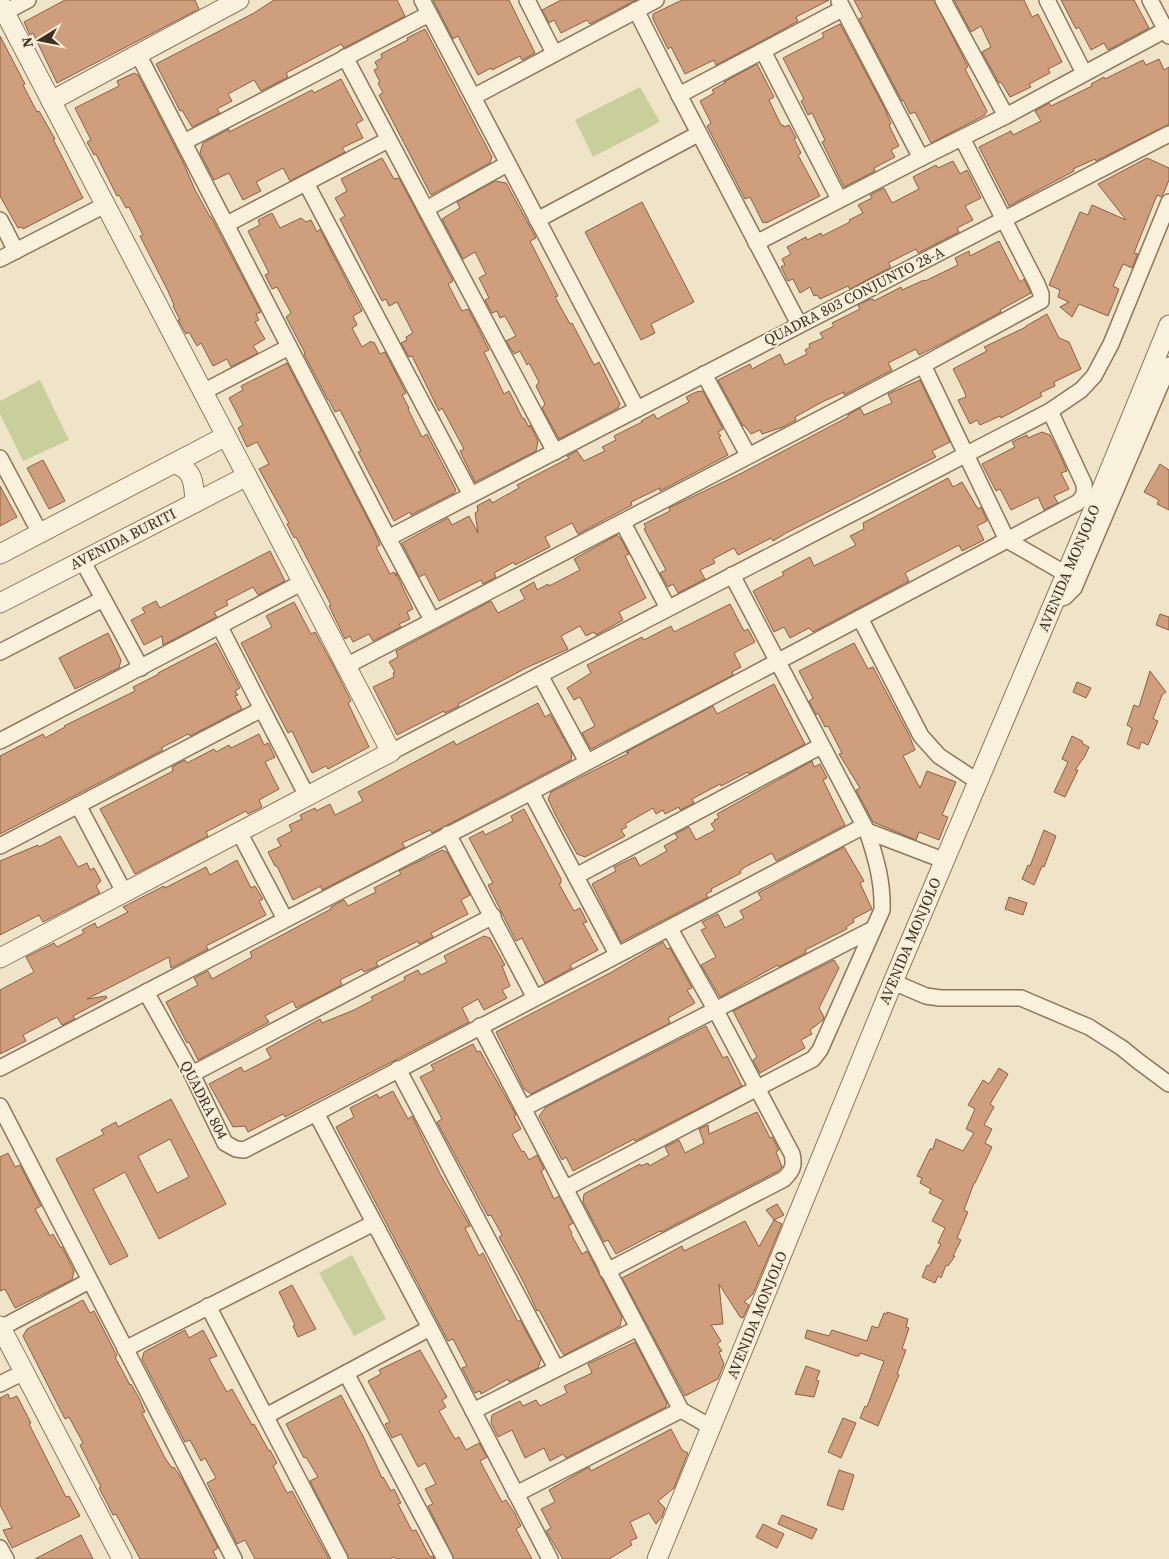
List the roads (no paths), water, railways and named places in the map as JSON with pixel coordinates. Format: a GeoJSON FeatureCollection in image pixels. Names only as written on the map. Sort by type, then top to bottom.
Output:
{"type":"FeatureCollection","features":[{"type":"Feature","properties":{"kind":"street"},"geometry":{"type":"LineString","coordinates":[[28,0],[2,8],[391,752]]}},
{"type":"Feature","properties":{"kind":"street"},"geometry":{"type":"LineString","coordinates":[[51,101],[138,54],[215,6],[239,0]]}},
{"type":"Feature","properties":{"kind":"street"},"geometry":{"type":"LineString","coordinates":[[422,0],[637,409]]}},
{"type":"Feature","properties":{"kind":"street"},"geometry":{"type":"LineString","coordinates":[[527,0],[554,52]]}},
{"type":"Feature","properties":{"kind":"street"},"geometry":{"type":"LineString","coordinates":[[473,97],[554,52],[656,0]]}},
{"type":"Feature","properties":{"kind":"street"},"geometry":{"type":"LineString","coordinates":[[943,0],[1006,116]]}},
{"type":"Feature","properties":{"kind":"street"},"geometry":{"type":"LineString","coordinates":[[1047,0],[1084,73]]}},
{"type":"Feature","properties":{"kind":"street"},"geometry":{"type":"LineString","coordinates":[[756,243],[1168,31],[1150,0]]}},
{"type":"Feature","properties":{"kind":"street"},"geometry":{"type":"LineString","coordinates":[[679,95],[763,51],[840,4],[921,158]]}},
{"type":"Feature","properties":{"kind":"street"},"geometry":{"type":"LineString","coordinates":[[636,10],[698,134],[800,324]]}},
{"type":"Feature","properties":{"kind":"street"},"geometry":{"type":"LineString","coordinates":[[184,142],[429,14]]}},
{"type":"Feature","properties":{"kind":"street"},"geometry":{"type":"LineString","coordinates":[[763,51],[840,199]]}},
{"type":"Feature","properties":{"kind":"street"},"geometry":{"type":"LineString","coordinates":[[138,54],[227,224],[289,348],[432,620]]}},
{"type":"Feature","properties":{"kind":"street"},"geometry":{"type":"LineString","coordinates":[[345,57],[555,452]]}},
{"type":"Feature","properties":{"kind":"street"},"geometry":{"type":"LineString","coordinates":[[537,220],[698,134]]}},
{"type":"Feature","properties":{"kind":"street","name":"QUADRA 803 CONJUNTO 28-A"},"geometry":{"type":"LineString","coordinates":[[388,538],[1169,134]]}},
{"type":"Feature","properties":{"kind":"street"},"geometry":{"type":"LineString","coordinates":[[346,666],[923,365],[1041,301],[1041,294],[1037,284],[962,138]]}},
{"type":"Feature","properties":{"kind":"street"},"geometry":{"type":"LineString","coordinates":[[227,224],[388,140]]}},
{"type":"Feature","properties":{"kind":"street"},"geometry":{"type":"LineString","coordinates":[[426,208],[507,164]]}},
{"type":"Feature","properties":{"kind":"street"},"geometry":{"type":"LineString","coordinates":[[306,183],[471,495]]}},
{"type":"Feature","properties":{"kind":"street"},"geometry":{"type":"LineString","coordinates":[[0,958],[391,752],[1050,411],[1080,390],[1094,376],[1111,344],[1169,202]]}},
{"type":"Feature","properties":{"kind":"street"},"geometry":{"type":"LineString","coordinates":[[0,259],[105,205]]}},
{"type":"Feature","properties":{"kind":"street"},"geometry":{"type":"LineString","coordinates":[[0,220],[16,251]]}},
{"type":"Feature","properties":{"kind":"street","name":"AVENIDA MONJOLO"},"geometry":{"type":"LineString","coordinates":[[657,1559],[892,982],[1066,574],[1169,325]]}},
{"type":"Feature","properties":{"kind":"street"},"geometry":{"type":"LineString","coordinates":[[203,392],[289,348]]}},
{"type":"Feature","properties":{"kind":"street"},"geometry":{"type":"LineString","coordinates":[[923,365],[1007,540],[1066,574]]}},
{"type":"Feature","properties":{"kind":"street"},"geometry":{"type":"LineString","coordinates":[[1055,600],[1065,597],[1074,588],[1169,365]]}},
{"type":"Feature","properties":{"kind":"street"},"geometry":{"type":"LineString","coordinates":[[704,374],[748,455]]}},
{"type":"Feature","properties":{"kind":"street"},"geometry":{"type":"LineString","coordinates":[[0,1068],[530,792],[1077,503],[1084,494],[1084,484],[1050,411]]}},
{"type":"Feature","properties":{"kind":"street"},"geometry":{"type":"LineString","coordinates":[[0,554],[226,436]]}},
{"type":"Feature","properties":{"kind":"street"},"geometry":{"type":"LineString","coordinates":[[0,458],[40,533]]}},
{"type":"Feature","properties":{"kind":"street"},"geometry":{"type":"LineString","coordinates":[[173,464],[181,466],[190,475],[194,483],[194,503]]}},
{"type":"Feature","properties":{"kind":"street","name":"AVENIDA BURITI"},"geometry":{"type":"LineString","coordinates":[[0,603],[247,476]]}},
{"type":"Feature","properties":{"kind":"street"},"geometry":{"type":"LineString","coordinates":[[623,522],[668,608]]}},
{"type":"Feature","properties":{"kind":"street"},"geometry":{"type":"LineString","coordinates":[[82,560],[141,668]]}},
{"type":"Feature","properties":{"kind":"street"},"geometry":{"type":"LineString","coordinates":[[566,1188],[813,1059],[820,1050],[882,910],[883,894],[880,874],[865,829],[732,575]]}},
{"type":"Feature","properties":{"kind":"street"},"geometry":{"type":"LineString","coordinates":[[0,741],[220,627],[302,582]]}},
{"type":"Feature","properties":{"kind":"street"},"geometry":{"type":"LineString","coordinates":[[0,652],[103,599]]}},
{"type":"Feature","properties":{"kind":"street"},"geometry":{"type":"LineString","coordinates":[[860,618],[921,736],[939,756],[977,781]]}},
{"type":"Feature","properties":{"kind":"street"},"geometry":{"type":"LineString","coordinates":[[220,627],[307,796]]}},
{"type":"Feature","properties":{"kind":"street"},"geometry":{"type":"LineString","coordinates":[[540,675],[587,762]]}},
{"type":"Feature","properties":{"kind":"street"},"geometry":{"type":"LineString","coordinates":[[0,846],[262,709]]}},
{"type":"Feature","properties":{"kind":"street"},"geometry":{"type":"LineString","coordinates":[[576,876],[821,746]]}},
{"type":"Feature","properties":{"kind":"street"},"geometry":{"type":"LineString","coordinates":[[530,792],[617,954]]}},
{"type":"Feature","properties":{"kind":"street"},"geometry":{"type":"LineString","coordinates":[[78,805],[124,892]]}},
{"type":"Feature","properties":{"kind":"street"},"geometry":{"type":"LineString","coordinates":[[865,829],[943,860]]}},
{"type":"Feature","properties":{"kind":"street","name":"QUADRA 804"},"geometry":{"type":"LineString","coordinates":[[146,992],[192,1074],[225,1143],[236,1149],[244,1150],[617,954],[670,929],[865,829]]}},
{"type":"Feature","properties":{"kind":"street"},"geometry":{"type":"LineString","coordinates":[[239,832],[285,919]]}},
{"type":"Feature","properties":{"kind":"street"},"geometry":{"type":"LineString","coordinates":[[448,834],[535,998]]}},
{"type":"Feature","properties":{"kind":"street"},"geometry":{"type":"LineString","coordinates":[[192,1074],[493,916]]}},
{"type":"Feature","properties":{"kind":"street"},"geometry":{"type":"LineString","coordinates":[[607,1271],[784,1179],[791,1172],[794,1161],[792,1154],[670,929]]}},
{"type":"Feature","properties":{"kind":"street"},"geometry":{"type":"LineString","coordinates":[[524,1108],[873,929]]}},
{"type":"Feature","properties":{"kind":"street"},"geometry":{"type":"LineString","coordinates":[[892,982],[926,996],[940,998],[1021,998],[1089,1027],[1122,1048],[1169,1084]]}},
{"type":"Feature","properties":{"kind":"street"},"geometry":{"type":"LineString","coordinates":[[480,1026],[681,1410],[711,1427]]}},
{"type":"Feature","properties":{"kind":"street"},"geometry":{"type":"LineString","coordinates":[[398,1070],[556,1368]]}},
{"type":"Feature","properties":{"kind":"street"},"geometry":{"type":"LineString","coordinates":[[0,1106],[234,1559]]}},
{"type":"Feature","properties":{"kind":"street"},"geometry":{"type":"LineString","coordinates":[[316,1113],[550,1559]]}},
{"type":"Feature","properties":{"kind":"street"},"geometry":{"type":"LineString","coordinates":[[125,1349],[374,1223]]}},
{"type":"Feature","properties":{"kind":"street"},"geometry":{"type":"LineString","coordinates":[[89,1281],[1,1327],[122,1559]]}},
{"type":"Feature","properties":{"kind":"street"},"geometry":{"type":"LineString","coordinates":[[208,1306],[340,1559]]}},
{"type":"Feature","properties":{"kind":"street"},"geometry":{"type":"LineString","coordinates":[[266,1416],[430,1328]]}},
{"type":"Feature","properties":{"kind":"street"},"geometry":{"type":"LineString","coordinates":[[473,1411],[638,1328]]}},
{"type":"Feature","properties":{"kind":"street"},"geometry":{"type":"LineString","coordinates":[[0,1384],[24,1372]]}},
{"type":"Feature","properties":{"kind":"street"},"geometry":{"type":"LineString","coordinates":[[346,1373],[445,1559]]}},
{"type":"Feature","properties":{"kind":"street"},"geometry":{"type":"LineString","coordinates":[[516,1494],[681,1410]]}},
{"type":"Feature","properties":{"kind":"street"},"geometry":{"type":"LineString","coordinates":[[0,1548],[6,1559]]}}]}
